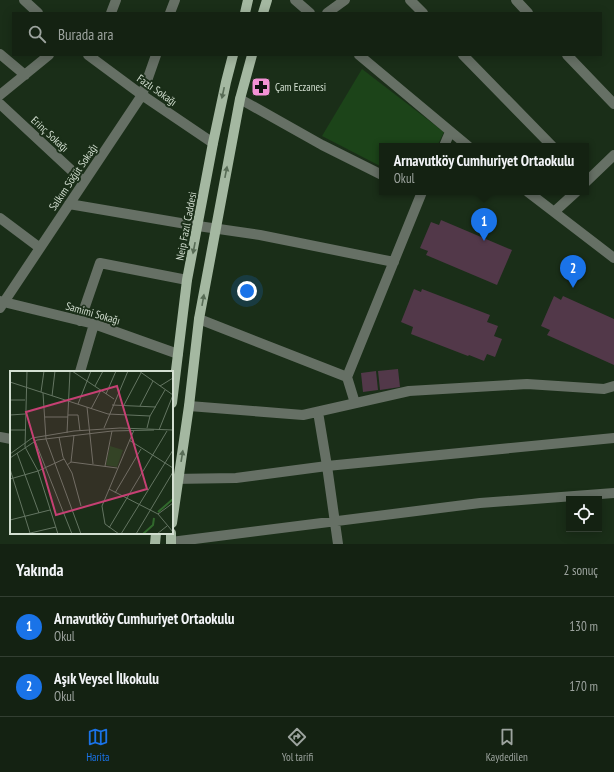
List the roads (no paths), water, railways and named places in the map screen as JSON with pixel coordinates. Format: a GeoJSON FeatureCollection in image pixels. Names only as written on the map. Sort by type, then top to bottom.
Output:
{"type":"FeatureCollection","features":[{"type":"Feature","properties":{"kind":"main road"},"geometry":{"type":"LineString","coordinates":[[245,12],[248,0]]}},
{"type":"Feature","properties":{"kind":"main road"},"geometry":{"type":"LineString","coordinates":[[263,12],[267,0]]}},
{"type":"Feature","properties":{"kind":"main road","name":"Neip Fazıl Caddesi"},"geometry":{"type":"LineString","coordinates":[[173,395],[188,280],[213,143],[233,56]]}},
{"type":"Feature","properties":{"kind":"main road"},"geometry":{"type":"LineString","coordinates":[[173,508],[175,479],[189,406],[200,319],[240,99],[252,56]]}},
{"type":"Feature","properties":{"kind":"main road"},"geometry":{"type":"LineString","coordinates":[[155,544],[156,534]]}},
{"type":"Feature","properties":{"kind":"street"},"geometry":{"type":"LineString","coordinates":[[24,0],[37,12]]}},
{"type":"Feature","properties":{"kind":"street"},"geometry":{"type":"LineString","coordinates":[[111,12],[116,0]]}},
{"type":"Feature","properties":{"kind":"street"},"geometry":{"type":"LineString","coordinates":[[170,12],[175,0]]}},
{"type":"Feature","properties":{"kind":"street"},"geometry":{"type":"LineString","coordinates":[[295,0],[309,12]]}},
{"type":"Feature","properties":{"kind":"street"},"geometry":{"type":"LineString","coordinates":[[328,12],[344,0]]}},
{"type":"Feature","properties":{"kind":"street"},"geometry":{"type":"LineString","coordinates":[[410,0],[422,12]]}},
{"type":"Feature","properties":{"kind":"street"},"geometry":{"type":"LineString","coordinates":[[516,0],[527,12]]}},
{"type":"Feature","properties":{"kind":"street"},"geometry":{"type":"LineString","coordinates":[[0,54],[25,75]]}},
{"type":"Feature","properties":{"kind":"street"},"geometry":{"type":"LineString","coordinates":[[0,95],[48,56]]}},
{"type":"Feature","properties":{"kind":"street","name":"Salkım Söğüt Sokağı"},"geometry":{"type":"LineString","coordinates":[[1,304],[142,95],[156,56]]}},
{"type":"Feature","properties":{"kind":"street"},"geometry":{"type":"LineString","coordinates":[[360,56],[464,143]]}},
{"type":"Feature","properties":{"kind":"street"},"geometry":{"type":"LineString","coordinates":[[464,56],[549,143]]}},
{"type":"Feature","properties":{"kind":"street"},"geometry":{"type":"LineString","coordinates":[[568,56],[614,104]]}},
{"type":"Feature","properties":{"kind":"street","name":"Fazlı Sokağı"},"geometry":{"type":"LineString","coordinates":[[93,57],[142,95],[213,143]]}},
{"type":"Feature","properties":{"kind":"street"},"geometry":{"type":"LineString","coordinates":[[240,99],[322,145],[379,174]]}},
{"type":"Feature","properties":{"kind":"street","name":"Erinç Sokağı"},"geometry":{"type":"LineString","coordinates":[[0,104],[84,182]]}},
{"type":"Feature","properties":{"kind":"street"},"geometry":{"type":"LineString","coordinates":[[445,143],[450,132]]}},
{"type":"Feature","properties":{"kind":"street"},"geometry":{"type":"LineString","coordinates":[[589,179],[614,155]]}},
{"type":"Feature","properties":{"kind":"street"},"geometry":{"type":"LineString","coordinates":[[355,403],[347,377],[394,262],[419,195]]}},
{"type":"Feature","properties":{"kind":"street"},"geometry":{"type":"LineString","coordinates":[[532,195],[614,258]]}},
{"type":"Feature","properties":{"kind":"street"},"geometry":{"type":"LineString","coordinates":[[554,212],[573,195]]}},
{"type":"Feature","properties":{"kind":"street"},"geometry":{"type":"LineString","coordinates":[[69,204],[260,235],[394,262]]}},
{"type":"Feature","properties":{"kind":"street"},"geometry":{"type":"LineString","coordinates":[[0,218],[40,248]]}},
{"type":"Feature","properties":{"kind":"street"},"geometry":{"type":"LineString","coordinates":[[80,321],[100,263],[188,280]]}},
{"type":"Feature","properties":{"kind":"street","name":"Samimi Sokağı"},"geometry":{"type":"LineString","coordinates":[[1,304],[94,324],[178,354]]}},
{"type":"Feature","properties":{"kind":"street"},"geometry":{"type":"LineString","coordinates":[[200,319],[347,377]]}},
{"type":"Feature","properties":{"kind":"street"},"geometry":{"type":"LineString","coordinates":[[80,371],[94,324]]}},
{"type":"Feature","properties":{"kind":"street"},"geometry":{"type":"LineString","coordinates":[[189,406],[303,415],[409,391],[527,384],[604,389],[614,386]]}},
{"type":"Feature","properties":{"kind":"street"},"geometry":{"type":"LineString","coordinates":[[318,412],[336,521],[338,544]]}},
{"type":"Feature","properties":{"kind":"street"},"geometry":{"type":"LineString","coordinates":[[0,437],[10,439]]}},
{"type":"Feature","properties":{"kind":"street"},"geometry":{"type":"LineString","coordinates":[[175,479],[236,478],[327,466],[614,438]]}},
{"type":"Feature","properties":{"kind":"street"},"geometry":{"type":"LineString","coordinates":[[171,540],[480,503],[614,494]]}},
{"type":"Feature","properties":{"kind":"place","name":"Çam Eczanesi"},"geometry":{"type":"Point","coordinates":[261,87]}},
{"type":"Feature","properties":{"kind":"place","name":"Arnavutköy Cumhuriyet Ortaokulu"},"geometry":{"type":"Point","coordinates":[484,241]}},
{"type":"Feature","properties":{"kind":"place","name":"Aşık Veysel İlkokulu"},"geometry":{"type":"Point","coordinates":[573,288]}}]}
